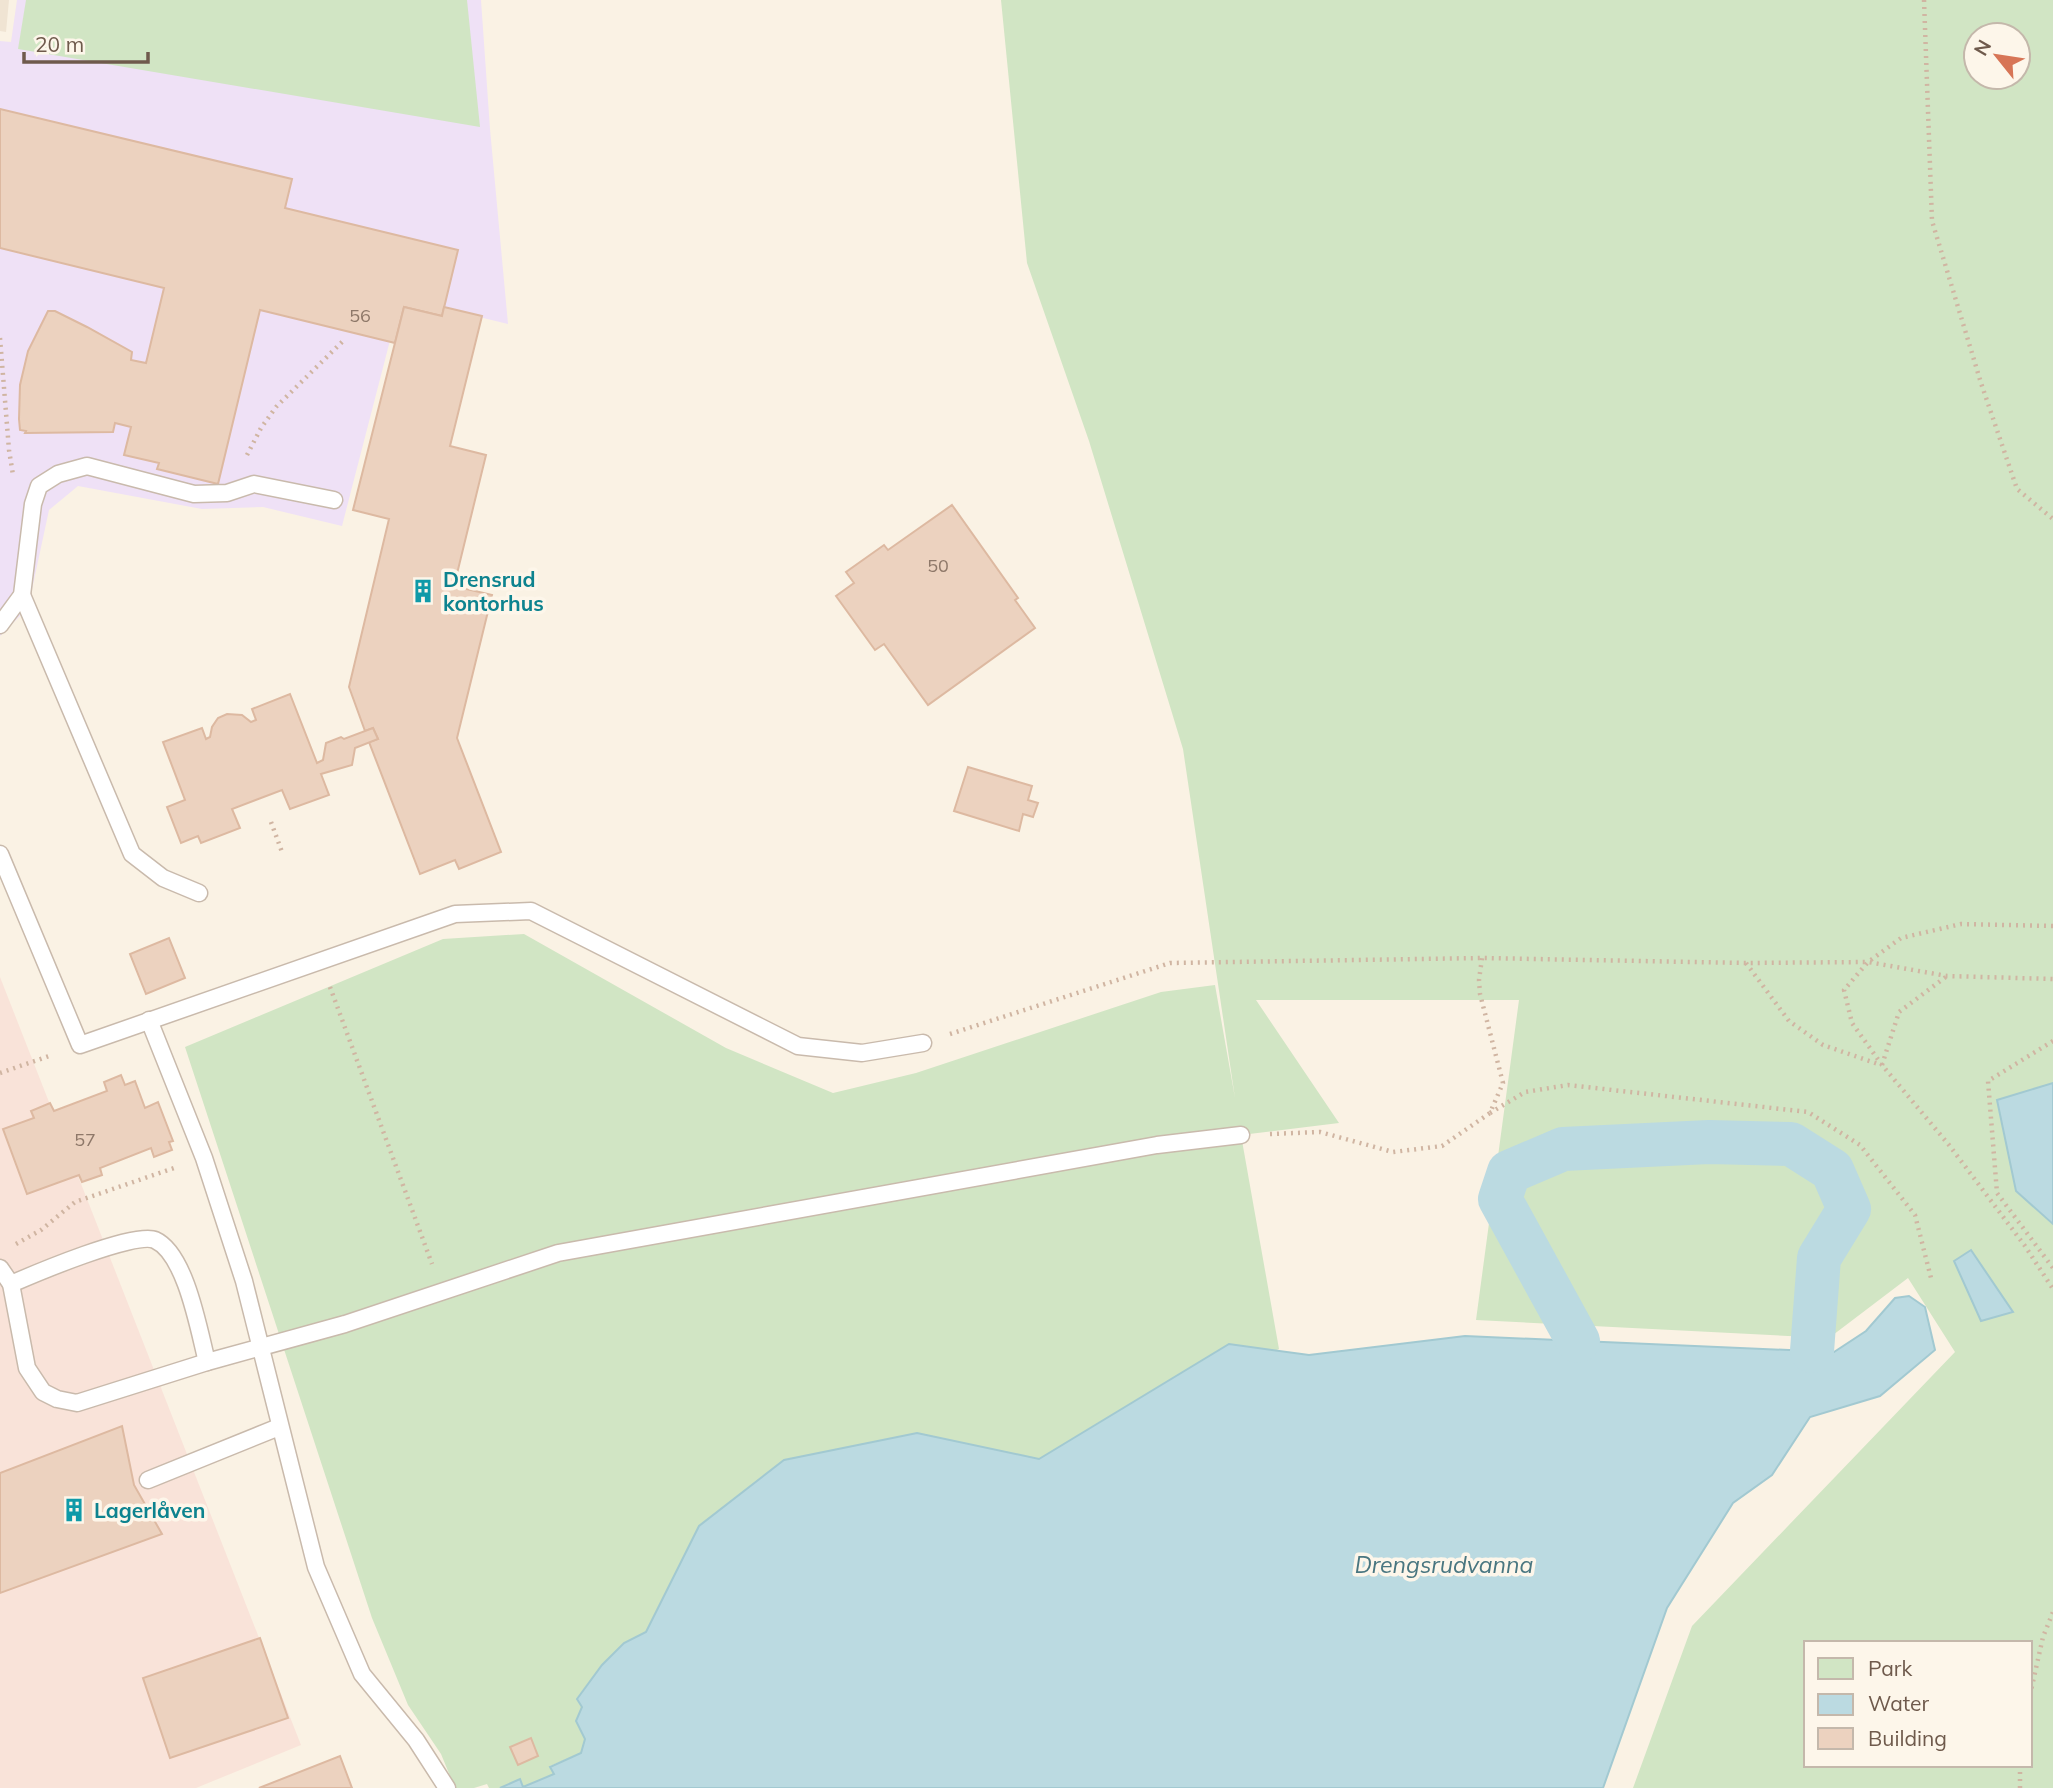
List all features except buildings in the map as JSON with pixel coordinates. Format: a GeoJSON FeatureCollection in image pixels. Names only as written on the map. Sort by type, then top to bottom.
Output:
{"type":"FeatureCollection","features":[{"type":"Feature","properties":{"kind":"lane"},"geometry":{"type":"LineString","coordinates":[[0,625],[22,595],[33,504],[40,486],[58,474],[87,466],[194,494],[227,493],[254,484],[334,500]]}},
{"type":"Feature","properties":{"kind":"lane"},"geometry":{"type":"LineString","coordinates":[[22,595],[132,854],[163,878],[199,893]]}},
{"type":"Feature","properties":{"kind":"lane"},"geometry":{"type":"LineString","coordinates":[[0,854],[80,1045],[455,914],[531,911],[798,1046],[862,1053],[923,1042]]}},
{"type":"Feature","properties":{"kind":"lane"},"geometry":{"type":"LineString","coordinates":[[149,1020],[204,1158],[244,1281],[316,1567],[362,1674],[416,1740],[447,1788]]}},
{"type":"Feature","properties":{"kind":"lane"},"geometry":{"type":"LineString","coordinates":[[0,1268],[11,1284],[27,1368],[43,1392],[57,1399],[78,1403],[207,1362],[345,1324],[558,1253],[1157,1145],[1241,1135]]}},
{"type":"Feature","properties":{"kind":"lane"},"geometry":{"type":"LineString","coordinates":[[11,1284],[68,1260],[139,1239],[153,1239],[167,1249],[187,1283],[207,1362]]}},
{"type":"Feature","properties":{"kind":"lane"},"geometry":{"type":"LineString","coordinates":[[148,1480],[279,1427]]}},
{"type":"Feature","properties":{"kind":"path"},"geometry":{"type":"LineString","coordinates":[[1924,0],[1932,221],[1981,383],[2017,489],[2053,519]]}},
{"type":"Feature","properties":{"kind":"path"},"geometry":{"type":"LineString","coordinates":[[0,338],[13,476],[33,504]]}},
{"type":"Feature","properties":{"kind":"path"},"geometry":{"type":"LineString","coordinates":[[227,493],[261,428],[276,407],[343,341]]}},
{"type":"Feature","properties":{"kind":"path"},"geometry":{"type":"LineString","coordinates":[[271,822],[282,852]]}},
{"type":"Feature","properties":{"kind":"path"},"geometry":{"type":"LineString","coordinates":[[2053,926],[1961,924],[1901,938],[1868,962],[1844,990],[1852,1023],[1882,1065],[1949,1145],[2025,1246],[2053,1289]]}},
{"type":"Feature","properties":{"kind":"path"},"geometry":{"type":"LineString","coordinates":[[1482,958],[1480,994],[1503,1083],[1490,1113]]}},
{"type":"Feature","properties":{"kind":"path"},"geometry":{"type":"LineString","coordinates":[[923,1042],[1170,963],[1482,958],[1746,963],[1868,962],[1947,975],[2053,979]]}},
{"type":"Feature","properties":{"kind":"path"},"geometry":{"type":"LineString","coordinates":[[320,960],[442,1292]]}},
{"type":"Feature","properties":{"kind":"path"},"geometry":{"type":"LineString","coordinates":[[1746,963],[1789,1021],[1823,1045],[1882,1065]]}},
{"type":"Feature","properties":{"kind":"path"},"geometry":{"type":"LineString","coordinates":[[1882,1065],[1899,1012],[1947,975]]}},
{"type":"Feature","properties":{"kind":"path"},"geometry":{"type":"LineString","coordinates":[[2053,1041],[1988,1081],[1997,1193],[2053,1268]]}},
{"type":"Feature","properties":{"kind":"path"},"geometry":{"type":"LineString","coordinates":[[0,1073],[80,1045]]}},
{"type":"Feature","properties":{"kind":"path"},"geometry":{"type":"LineString","coordinates":[[1241,1135],[1320,1132],[1393,1152],[1441,1146],[1525,1092],[1568,1085],[1808,1112],[1860,1145],[1915,1215],[1931,1278]]}},
{"type":"Feature","properties":{"kind":"path"},"geometry":{"type":"LineString","coordinates":[[10,1248],[41,1230],[75,1202],[204,1158]]}},
{"type":"Feature","properties":{"kind":"path"},"geometry":{"type":"LineString","coordinates":[[2032,1686],[2043,1637],[2053,1612]]}},
{"type":"Feature","properties":{"kind":"path"},"geometry":{"type":"LineString","coordinates":[[2020,1767],[2020,1788]]}},
{"type":"Feature","properties":{"kind":"shaded area"},"geometry":{"type":"Polygon","coordinates":[[[0,0],[9,0],[6,32],[0,31],[0,0]]]}},
{"type":"Feature","properties":{"kind":"shaded area"},"geometry":{"type":"Polygon","coordinates":[[[17,0],[481,0],[508,324],[401,298],[342,526],[263,507],[202,509],[78,486],[49,510],[28,608],[0,636],[0,41],[11,42],[17,0]]]}},
{"type":"Feature","properties":{"kind":"shaded area"},"geometry":{"type":"Polygon","coordinates":[[[0,977],[301,1745],[196,1788],[0,1788],[0,977]]]}},
{"type":"Feature","properties":{"kind":"green space"},"geometry":{"type":"Polygon","coordinates":[[[26,0],[467,0],[480,127],[18,49],[26,0]]]}},
{"type":"Feature","properties":{"kind":"green space"},"geometry":{"type":"Polygon","coordinates":[[[1001,0],[2053,0],[2053,1083],[1998,1100],[2016,1191],[2053,1224],[2053,1788],[1633,1788],[1692,1626],[1955,1352],[1908,1278],[1829,1338],[1476,1320],[1519,1000],[1256,1000],[1339,1123],[1241,1135],[1279,1349],[1039,1459],[917,1433],[699,1526],[646,1632],[624,1643],[602,1665],[577,1698],[582,1707],[576,1721],[585,1739],[581,1753],[550,1766],[554,1774],[523,1787],[520,1780],[500,1788],[489,1788],[487,1784],[474,1788],[455,1788],[441,1754],[408,1705],[372,1618],[185,1047],[443,939],[524,934],[726,1048],[833,1093],[916,1073],[1161,992],[1215,985],[1235,1098],[1183,749],[1089,441],[1027,263],[1001,0]]]}},
{"type":"Feature","properties":{"kind":"water"},"geometry":{"type":"Polygon","coordinates":[[[2053,1083],[2053,1224],[2016,1191],[1997,1100],[2053,1083]]]}},
{"type":"Feature","properties":{"kind":"water"},"geometry":{"type":"Polygon","coordinates":[[[1971,1250],[2013,1312],[1981,1321],[1954,1261],[1971,1250]]]}},
{"type":"Feature","properties":{"kind":"water","name":"Drengsrudvanna"},"geometry":{"type":"Polygon","coordinates":[[[1909,1296],[1925,1307],[1935,1350],[1880,1396],[1810,1417],[1772,1475],[1733,1503],[1667,1608],[1603,1788],[500,1788],[520,1779],[523,1787],[554,1774],[550,1767],[581,1753],[585,1739],[576,1721],[582,1707],[577,1699],[602,1665],[624,1643],[646,1632],[699,1526],[784,1460],[917,1433],[1039,1459],[1229,1344],[1309,1355],[1465,1336],[1834,1352],[1866,1331],[1895,1298],[1909,1296]]]}},
{"type":"Feature","properties":{"kind":"waterway"},"geometry":{"type":"LineString","coordinates":[[1578,1341],[1500,1199],[1509,1172],[1563,1149],[1709,1142],[1791,1144],[1832,1170],[1849,1209],[1819,1258],[1812,1351]]}},
{"type":"Feature","properties":{"kind":"place","name":"Drensrud kontorhus"},"geometry":{"type":"Point","coordinates":[423,591]}},
{"type":"Feature","properties":{"kind":"place","name":"Lagerlåven"},"geometry":{"type":"Point","coordinates":[74,1510]}}]}
